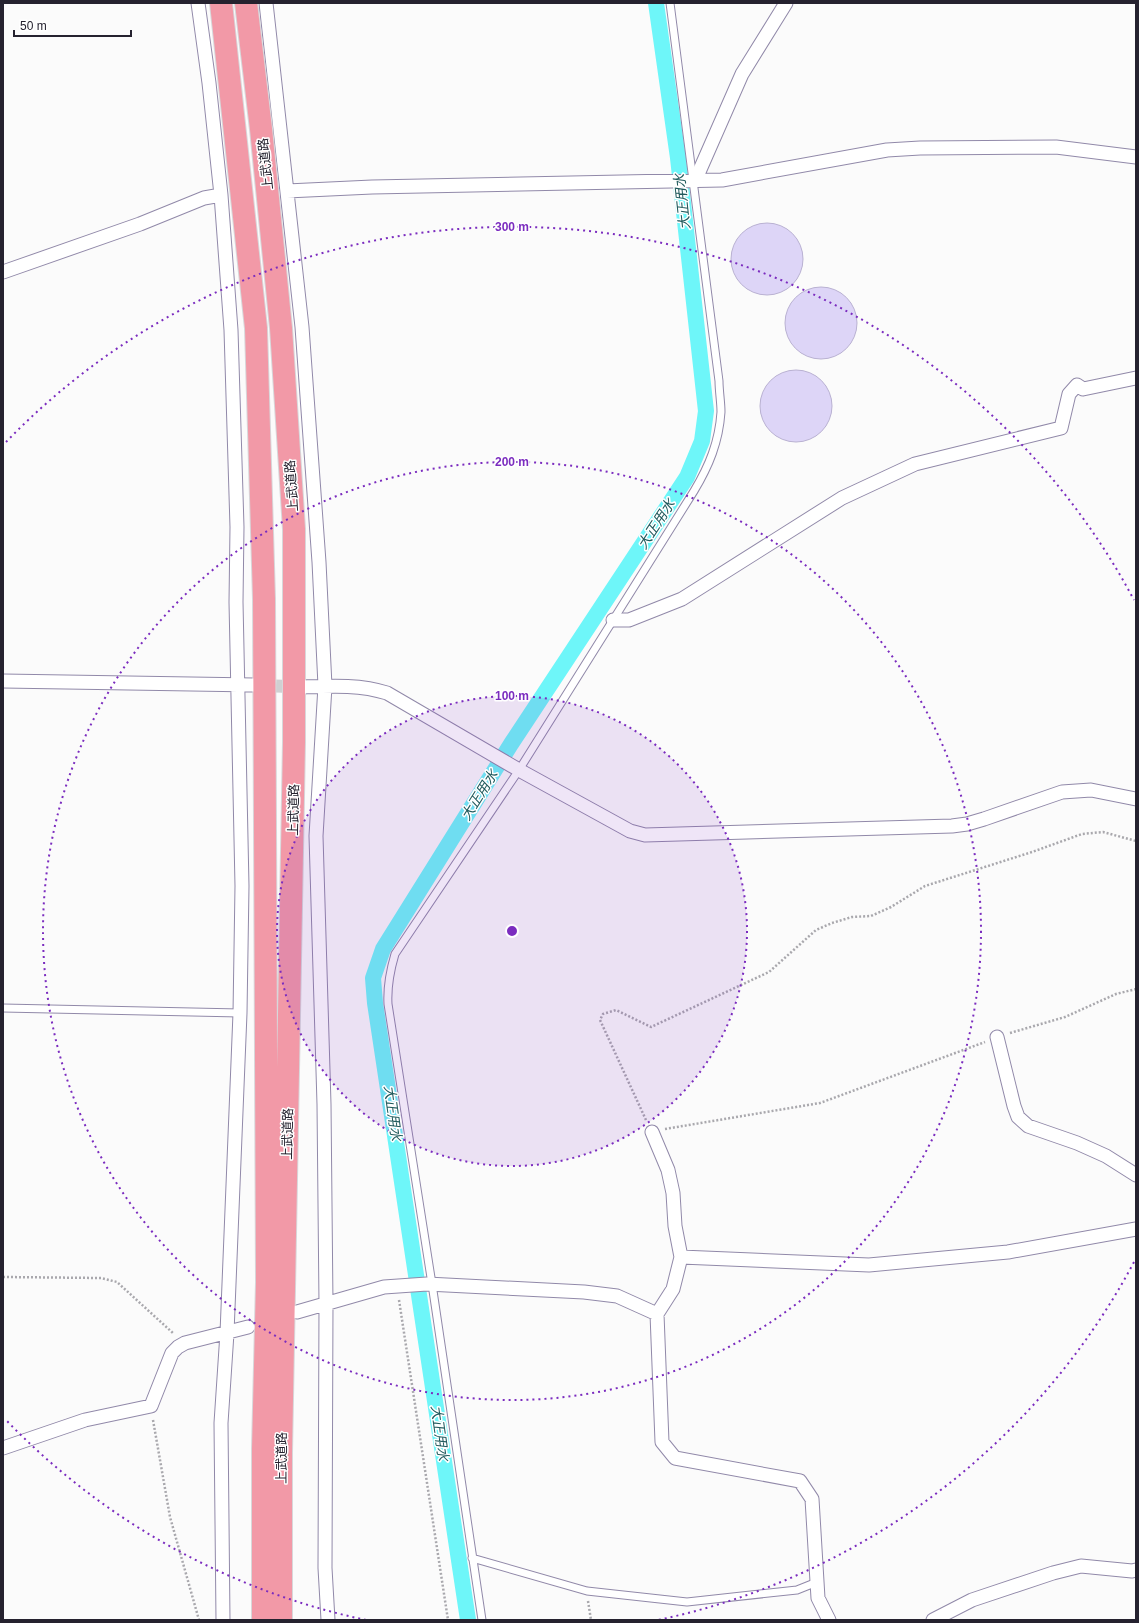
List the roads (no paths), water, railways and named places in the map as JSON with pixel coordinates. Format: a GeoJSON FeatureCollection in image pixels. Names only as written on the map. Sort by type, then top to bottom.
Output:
{"type":"FeatureCollection","features":[{"type":"Feature","properties":{"kind":"highway","name":"上武道路"},"geometry":{"type":"LineString","coordinates":[[222,3],[256,328],[263,551],[267,1282],[272,1451],[281,1620]]}},
{"type":"Feature","properties":{"kind":"highway","name":"上武道路"},"geometry":{"type":"LineString","coordinates":[[246,3],[261,130],[280,320],[294,529],[294,742],[272,1451],[263,1620]]}},
{"type":"Feature","properties":{"kind":"highway"},"geometry":{"type":"LineString","coordinates":[[251,1620],[272,1451]]}},
{"type":"Feature","properties":{"kind":"highway"},"geometry":{"type":"LineString","coordinates":[[272,1451],[295,1620]]}},
{"type":"Feature","properties":{"kind":"street"},"geometry":{"type":"LineString","coordinates":[[198,3],[209,83],[221,195],[231,330],[236,471],[236,602],[242,886],[240,1013],[227,1333],[221,1423],[222,1620]]}},
{"type":"Feature","properties":{"kind":"street"},"geometry":{"type":"LineString","coordinates":[[266,3],[302,327],[319,562],[326,686],[316,836],[324,1104],[326,1304],[325,1560],[328,1620]]}},
{"type":"Feature","properties":{"kind":"street"},"geometry":{"type":"LineString","coordinates":[[692,180],[742,74],[786,3]]}},
{"type":"Feature","properties":{"kind":"street"},"geometry":{"type":"LineString","coordinates":[[288,191],[380,186],[722,180],[887,150],[920,148],[1056,147],[1136,157]]}},
{"type":"Feature","properties":{"kind":"street"},"geometry":{"type":"LineString","coordinates":[[3,272],[140,224],[204,198],[221,195]]}},
{"type":"Feature","properties":{"kind":"street"},"geometry":{"type":"LineString","coordinates":[[613,620],[629,620],[682,599],[842,498],[915,464],[1061,428],[1069,394],[1077,385],[1083,389],[1136,378]]}},
{"type":"Feature","properties":{"kind":"street"},"geometry":{"type":"LineString","coordinates":[[3,681],[254,685]]}},
{"type":"Feature","properties":{"kind":"street"},"geometry":{"type":"LineString","coordinates":[[301,687],[326,686],[373,688],[387,693],[515,768],[630,831],[645,835],[952,826],[967,824],[984,819],[1062,792],[1092,790],[1136,799]]}},
{"type":"Feature","properties":{"kind":"street"},"geometry":{"type":"LineString","coordinates":[[997,1037],[1018,1117],[1028,1126],[1077,1143],[1106,1156],[1136,1175]]}},
{"type":"Feature","properties":{"kind":"street"},"geometry":{"type":"LineString","coordinates":[[652,1132],[668,1170],[673,1193],[675,1226],[681,1257],[673,1289],[656,1314],[662,1442],[675,1458],[800,1481],[812,1499],[818,1598],[830,1620]]}},
{"type":"Feature","properties":{"kind":"street"},"geometry":{"type":"LineString","coordinates":[[681,1257],[869,1265],[1008,1252],[1136,1229]]}},
{"type":"Feature","properties":{"kind":"street"},"geometry":{"type":"LineString","coordinates":[[297,1312],[384,1287],[429,1284],[584,1292],[617,1296],[656,1314]]}},
{"type":"Feature","properties":{"kind":"street"},"geometry":{"type":"LineString","coordinates":[[3,1448],[85,1420],[151,1406],[172,1353],[178,1347],[185,1343],[248,1327]]}},
{"type":"Feature","properties":{"kind":"street"},"geometry":{"type":"LineString","coordinates":[[933,1620],[972,1600],[1053,1573],[1081,1566],[1132,1571],[1136,1570]]}},
{"type":"Feature","properties":{"kind":"lane"},"geometry":{"type":"LineString","coordinates":[[482,1620],[429,1284],[388,1004],[387,986],[389,974],[396,954],[515,768],[613,620],[694,491],[707,470],[717,442],[721,411],[718,381],[670,3]]}},
{"type":"Feature","properties":{"kind":"lane"},"geometry":{"type":"LineString","coordinates":[[3,1008],[240,1013]]}},
{"type":"Feature","properties":{"kind":"lane"},"geometry":{"type":"LineString","coordinates":[[472,1558],[587,1591],[687,1602],[797,1590],[817,1582]]}},
{"type":"Feature","properties":{"kind":"waterway","name":"大正用水"},"geometry":{"type":"LineString","coordinates":[[468,1620],[375,1003],[373,978],[383,949],[511,744],[687,477],[702,441],[706,411],[678,158],[656,3]]}},
{"type":"Feature","properties":{"kind":"tunnel"},"geometry":{"type":"LineString","coordinates":[[257,685],[300,687]]}}]}
